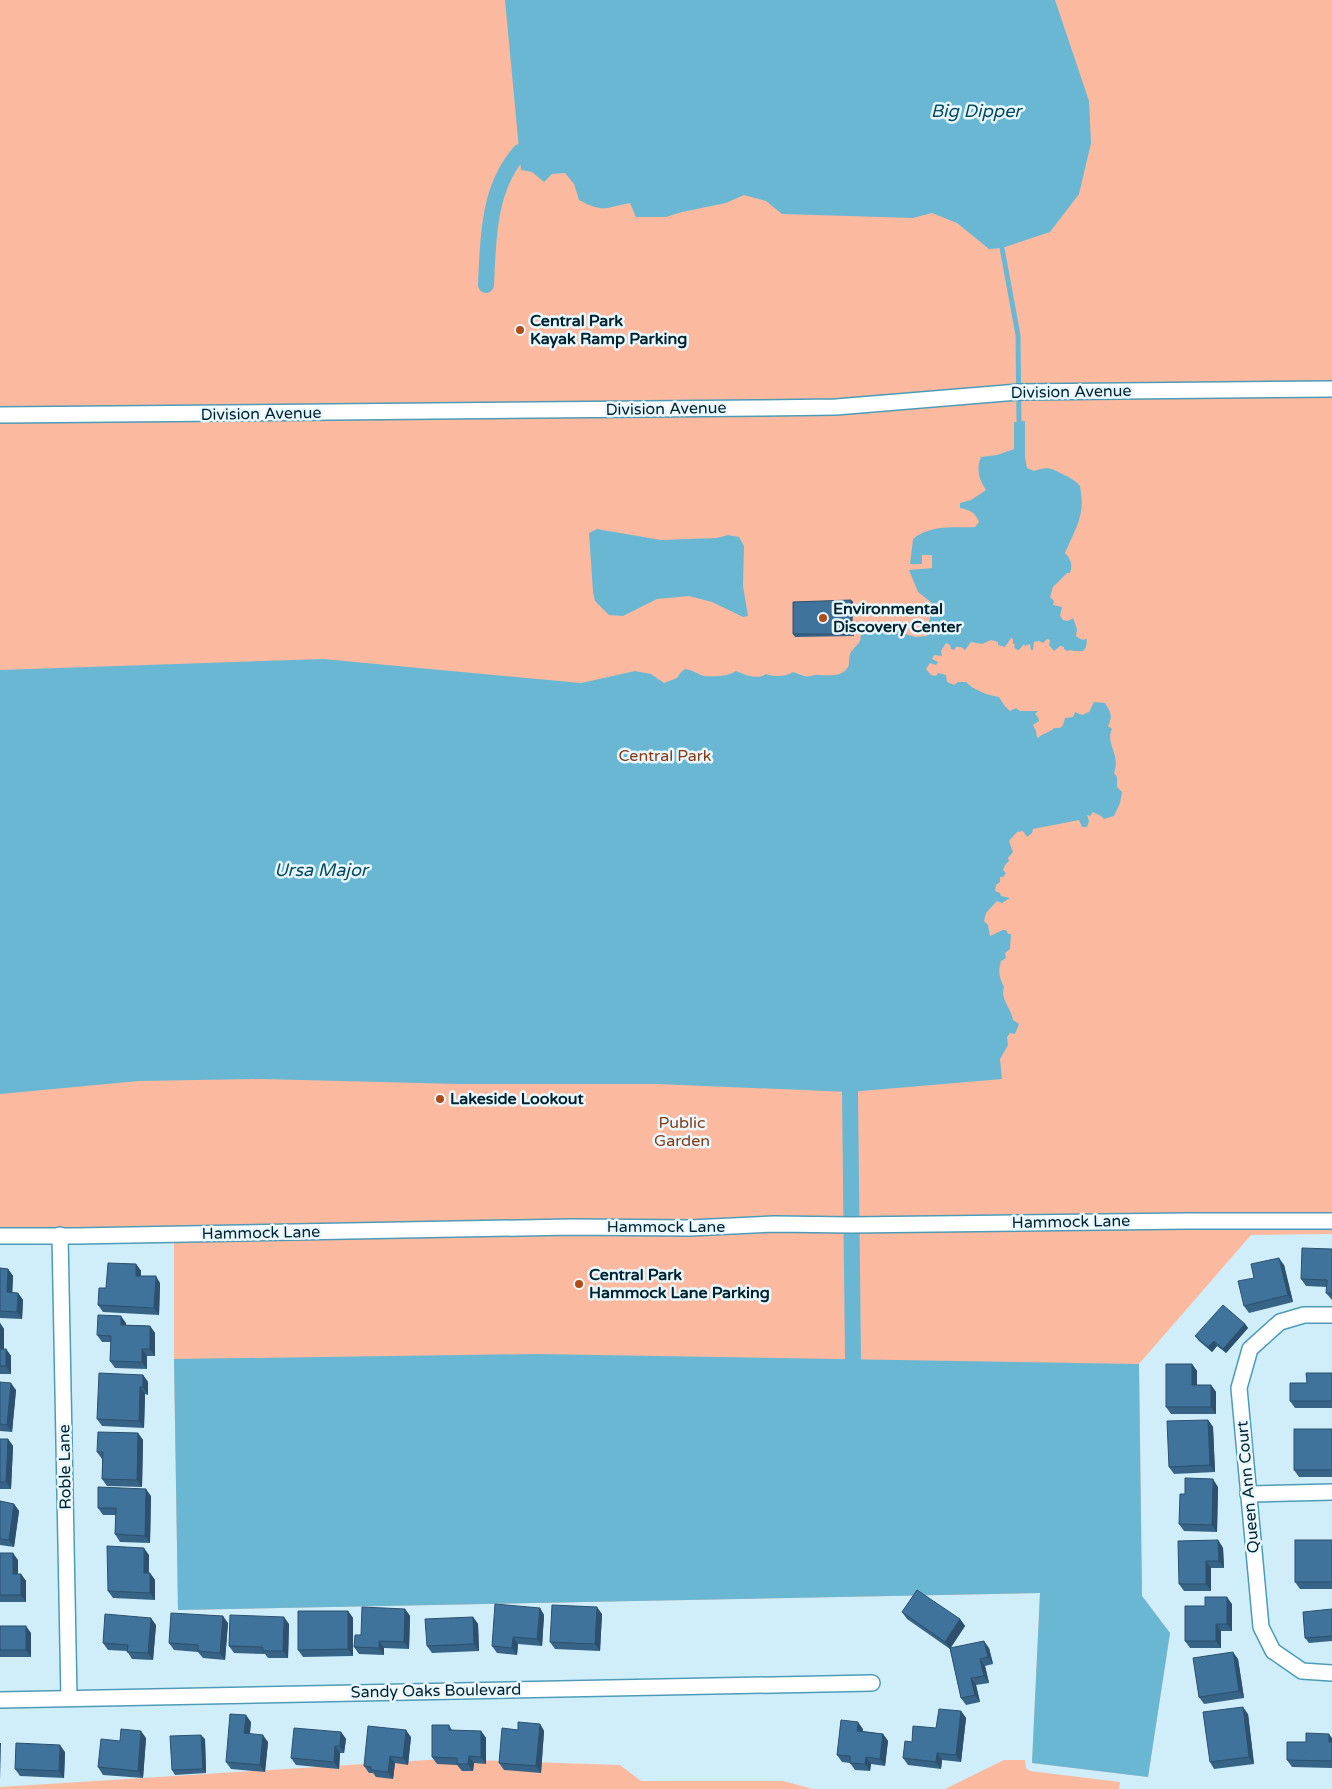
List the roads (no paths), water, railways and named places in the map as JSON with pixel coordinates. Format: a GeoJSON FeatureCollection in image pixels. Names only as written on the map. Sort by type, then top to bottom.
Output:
{"type":"FeatureCollection","features":[{"type":"Feature","properties":{"kind":"street","name":"Division Avenue"},"geometry":{"type":"LineString","coordinates":[[0,416],[768,408],[836,406],[1019,392],[1332,389]]}},
{"type":"Feature","properties":{"kind":"street","name":"Hammock Lane"},"geometry":{"type":"LineString","coordinates":[[0,1236],[571,1227],[690,1228],[774,1224],[1332,1221]]}},
{"type":"Feature","properties":{"kind":"street","name":"Roble Lane"},"geometry":{"type":"LineString","coordinates":[[60,1235],[69,1698]]}},
{"type":"Feature","properties":{"kind":"street","name":"Queen Ann Court"},"geometry":{"type":"LineString","coordinates":[[1332,1315],[1304,1315],[1280,1322],[1250,1349],[1239,1388],[1261,1627],[1273,1651],[1302,1671],[1332,1673]]}},
{"type":"Feature","properties":{"kind":"street"},"geometry":{"type":"LineString","coordinates":[[1248,1494],[1332,1492]]}},
{"type":"Feature","properties":{"kind":"street","name":"Sandy Oaks Boulevard"},"geometry":{"type":"LineString","coordinates":[[0,1700],[872,1683]]}},
{"type":"Feature","properties":{"kind":"water","name":"Big Dipper"},"geometry":{"type":"Polygon","coordinates":[[[505,0],[1055,0],[1089,101],[1091,143],[1079,194],[1050,232],[1002,248],[989,249],[957,223],[932,213],[913,218],[782,214],[766,201],[744,195],[726,203],[666,217],[636,217],[630,203],[609,208],[594,207],[579,200],[574,184],[565,173],[552,174],[544,182],[532,172],[521,170],[505,0]]]}},
{"type":"Feature","properties":{"kind":"water","name":"Ursa Major"},"geometry":{"type":"Polygon","coordinates":[[[1025,421],[1025,457],[1027,468],[1034,471],[1046,468],[1053,469],[1077,482],[1080,486],[1082,501],[1080,517],[1065,553],[1071,562],[1071,570],[1053,587],[1050,597],[1054,601],[1053,605],[1062,607],[1060,616],[1063,620],[1068,621],[1073,618],[1077,629],[1076,636],[1087,639],[1086,647],[1083,651],[1067,651],[1064,647],[1060,646],[1054,651],[1049,645],[1050,640],[1047,639],[1043,643],[1039,641],[1034,642],[1033,650],[1031,650],[1030,644],[1025,646],[1024,644],[1017,650],[1011,638],[1005,647],[991,640],[982,644],[971,642],[965,650],[961,647],[956,647],[954,650],[946,643],[941,651],[942,656],[934,655],[932,659],[938,662],[936,665],[930,663],[926,669],[931,675],[936,676],[938,673],[946,675],[947,682],[954,685],[958,682],[966,682],[981,692],[999,697],[1010,711],[1016,708],[1020,711],[1038,711],[1035,714],[1039,721],[1033,725],[1038,738],[1054,728],[1060,728],[1065,718],[1073,717],[1075,712],[1082,715],[1089,712],[1094,702],[1105,703],[1111,714],[1108,726],[1112,729],[1110,739],[1116,760],[1114,773],[1117,777],[1117,787],[1122,792],[1120,803],[1114,816],[1104,819],[1093,812],[1090,816],[1087,815],[1089,821],[1087,827],[1082,827],[1079,820],[1033,829],[1032,833],[1027,837],[1023,831],[1017,832],[1009,841],[1013,852],[1003,870],[1006,873],[1003,877],[1000,877],[1000,882],[996,885],[995,891],[1000,893],[1001,896],[1010,898],[1002,903],[997,901],[986,913],[984,921],[988,925],[990,936],[1003,930],[1011,934],[1010,949],[1005,953],[1006,958],[1001,961],[999,968],[1004,987],[1003,996],[1013,1020],[1019,1024],[1015,1034],[1010,1033],[1007,1037],[1008,1045],[1000,1059],[1002,1079],[850,1092],[657,1084],[459,1084],[262,1079],[139,1081],[0,1094],[0,670],[323,659],[581,683],[635,671],[651,674],[664,683],[677,678],[685,669],[704,676],[725,675],[736,671],[755,677],[766,674],[783,676],[793,672],[806,676],[838,674],[845,671],[848,667],[850,654],[861,637],[859,629],[861,627],[864,630],[868,628],[879,632],[890,629],[894,623],[906,623],[906,634],[915,637],[927,636],[932,603],[918,592],[909,570],[932,568],[932,555],[922,555],[922,564],[910,564],[913,539],[920,534],[935,529],[975,527],[979,522],[976,516],[960,508],[960,503],[971,500],[986,490],[979,474],[981,457],[997,455],[1014,449],[1014,422],[1025,421]]]}},
{"type":"Feature","properties":{"kind":"water"},"geometry":{"type":"Polygon","coordinates":[[[597,529],[661,540],[717,538],[728,535],[739,537],[744,546],[743,586],[748,616],[743,617],[712,602],[689,596],[657,599],[623,616],[609,615],[595,601],[593,592],[589,533],[597,529]]]}},
{"type":"Feature","properties":{"kind":"water"},"geometry":{"type":"Polygon","coordinates":[[[537,1354],[1139,1364],[1142,1596],[1170,1633],[1148,1777],[1032,1763],[1040,1593],[178,1610],[174,1359],[537,1354]]]}},
{"type":"Feature","properties":{"kind":"waterway"},"geometry":{"type":"LineString","coordinates":[[486,285],[489,232],[496,198],[509,166],[520,152]]}},
{"type":"Feature","properties":{"kind":"waterway"},"geometry":{"type":"LineString","coordinates":[[1002,248],[1018,335],[1019,421]]}},
{"type":"Feature","properties":{"kind":"waterway"},"geometry":{"type":"LineString","coordinates":[[850,1092],[853,1358]]}},
{"type":"Feature","properties":{"kind":"place","name":"Central Park Kayak Ramp Parking"},"geometry":{"type":"Point","coordinates":[520,330]}},
{"type":"Feature","properties":{"kind":"place","name":"Environmental Discovery Center"},"geometry":{"type":"Point","coordinates":[823,618]}},
{"type":"Feature","properties":{"kind":"place","name":"Lakeside Lookout"},"geometry":{"type":"Point","coordinates":[440,1099]}},
{"type":"Feature","properties":{"kind":"place","name":"Central Park Hammock Lane Parking"},"geometry":{"type":"Point","coordinates":[579,1284]}},
{"type":"Feature","properties":{"kind":"park label","name":"Central Park"},"geometry":{"type":"Point","coordinates":[665,756]}},
{"type":"Feature","properties":{"kind":"park label","name":"Public Garden"},"geometry":{"type":"Point","coordinates":[682,1132]}}]}
